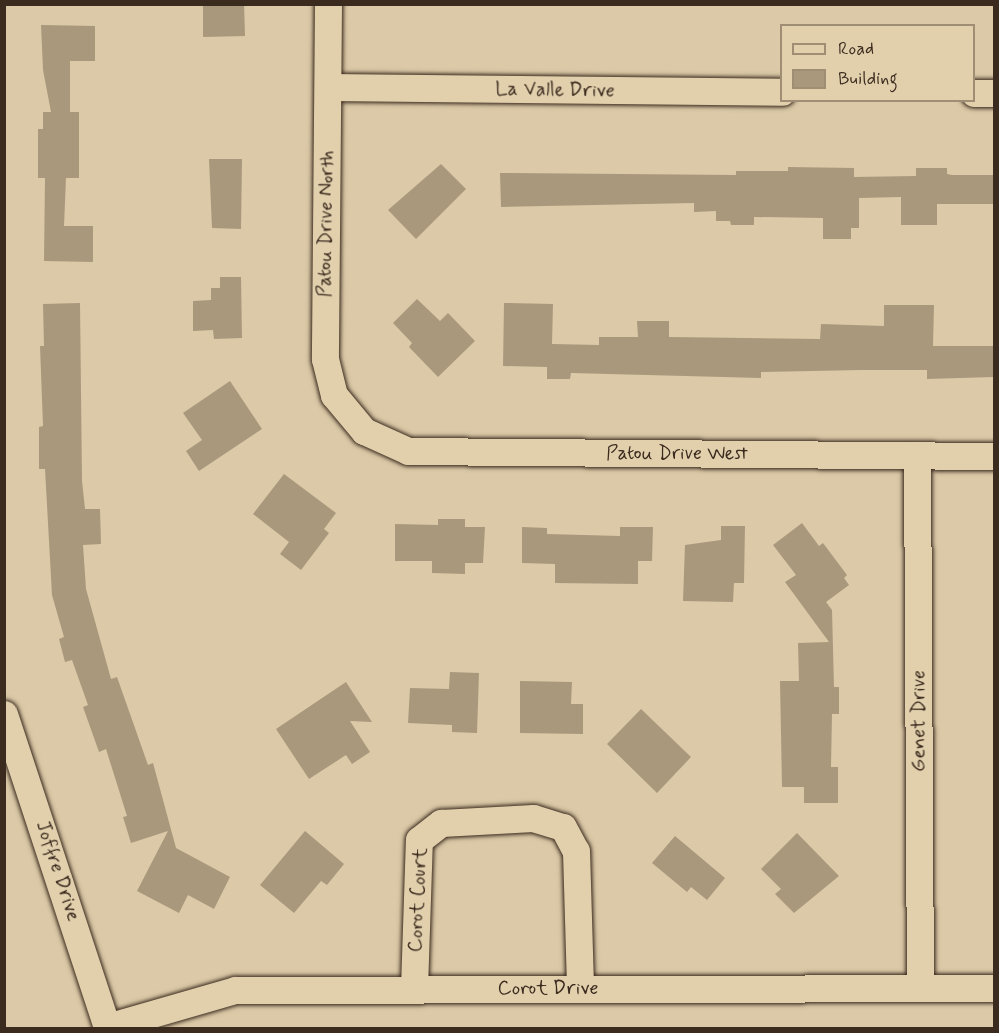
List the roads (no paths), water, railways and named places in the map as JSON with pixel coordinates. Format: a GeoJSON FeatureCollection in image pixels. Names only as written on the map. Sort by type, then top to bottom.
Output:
{"type":"FeatureCollection","features":[{"type":"Feature","properties":{"kind":"street","name":"Patou Drive North"},"geometry":{"type":"LineString","coordinates":[[328,4],[325,359],[334,395],[364,431]]}},
{"type":"Feature","properties":{"kind":"street","name":"La Valle Drive"},"geometry":{"type":"LineString","coordinates":[[328,87],[780,92]]}},
{"type":"Feature","properties":{"kind":"street"},"geometry":{"type":"LineString","coordinates":[[975,93],[994,93]]}},
{"type":"Feature","properties":{"kind":"street","name":"Patou Drive West"},"geometry":{"type":"LineString","coordinates":[[364,431],[408,451],[994,456]]}},
{"type":"Feature","properties":{"kind":"street","name":"Genet Drive"},"geometry":{"type":"LineString","coordinates":[[916,455],[920,987]]}},
{"type":"Feature","properties":{"kind":"street","name":"Joffre Drive"},"geometry":{"type":"LineString","coordinates":[[4,714],[107,1028]]}},
{"type":"Feature","properties":{"kind":"street","name":"Corot Court"},"geometry":{"type":"LineString","coordinates":[[414,988],[419,840],[441,822],[533,818],[563,826],[576,850],[580,988]]}},
{"type":"Feature","properties":{"kind":"street","name":"Corot Drive"},"geometry":{"type":"LineString","coordinates":[[107,1028],[235,990],[994,988]]}}]}
